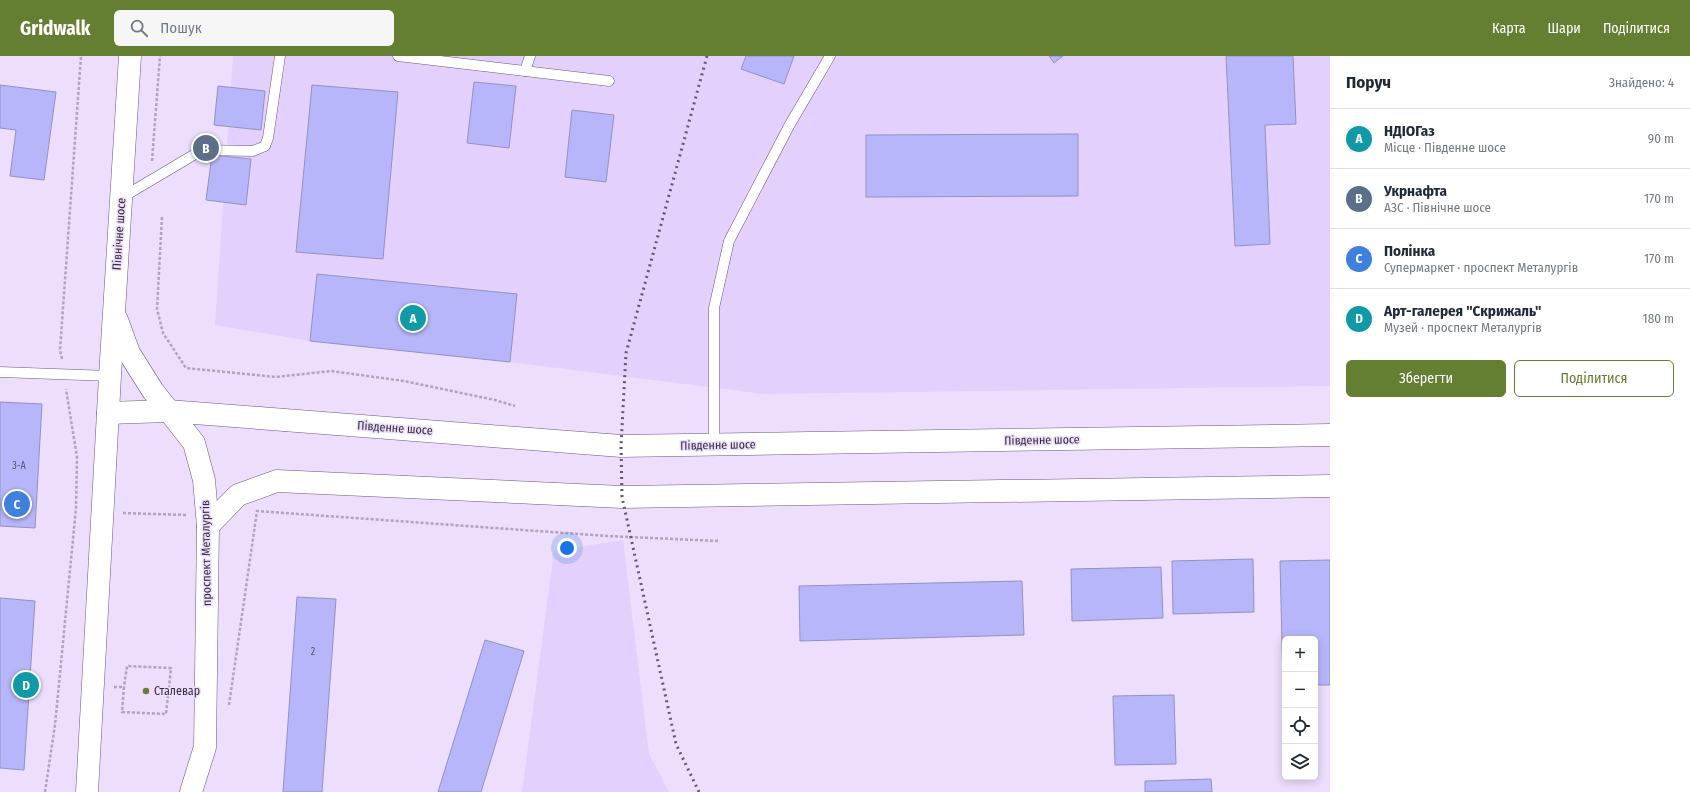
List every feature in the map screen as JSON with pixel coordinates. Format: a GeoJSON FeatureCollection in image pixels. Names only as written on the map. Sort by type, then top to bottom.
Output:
{"type":"FeatureCollection","features":[{"type":"Feature","properties":{"kind":"main road","name":"Північне шосе"},"geometry":{"type":"LineString","coordinates":[[108,413],[130,56]]}},
{"type":"Feature","properties":{"kind":"main road","name":"проспект Металургів"},"geometry":{"type":"LineString","coordinates":[[114,312],[129,353],[152,391],[194,443],[204,480],[207,521],[205,747],[191,792]]}},
{"type":"Feature","properties":{"kind":"main road","name":"Південне шосе"},"geometry":{"type":"LineString","coordinates":[[108,413],[168,411],[620,446],[1330,435]]}},
{"type":"Feature","properties":{"kind":"main road"},"geometry":{"type":"LineString","coordinates":[[87,792],[108,413]]}},
{"type":"Feature","properties":{"kind":"main road"},"geometry":{"type":"LineString","coordinates":[[207,521],[238,496],[277,481],[622,497],[1330,486]]}},
{"type":"Feature","properties":{"kind":"lane"},"geometry":{"type":"LineString","coordinates":[[121,198],[202,150],[253,151],[265,146],[268,138],[280,56]]}},
{"type":"Feature","properties":{"kind":"lane"},"geometry":{"type":"LineString","coordinates":[[398,56],[609,80]]}},
{"type":"Feature","properties":{"kind":"lane"},"geometry":{"type":"LineString","coordinates":[[525,71],[530,56]]}},
{"type":"Feature","properties":{"kind":"lane"},"geometry":{"type":"LineString","coordinates":[[714,445],[714,308],[729,242],[789,126],[830,56]]}},
{"type":"Feature","properties":{"kind":"lane"},"geometry":{"type":"LineString","coordinates":[[0,372],[110,376]]}},
{"type":"Feature","properties":{"kind":"path"},"geometry":{"type":"LineString","coordinates":[[45,792],[55,726],[76,508],[77,457],[60,350],[81,56]]}},
{"type":"Feature","properties":{"kind":"path"},"geometry":{"type":"LineString","coordinates":[[151,168],[160,56]]}},
{"type":"Feature","properties":{"kind":"path"},"geometry":{"type":"LineString","coordinates":[[162,217],[157,309],[164,333],[186,368],[276,376],[331,371],[404,381],[495,400],[515,406]]}},
{"type":"Feature","properties":{"kind":"path"},"geometry":{"type":"LineString","coordinates":[[230,699],[256,511],[608,536],[718,541]]}},
{"type":"Feature","properties":{"kind":"path"},"geometry":{"type":"LineString","coordinates":[[102,513],[207,521]]}},
{"type":"Feature","properties":{"kind":"path"},"geometry":{"type":"LineString","coordinates":[[127,666],[171,668],[166,714],[122,712],[124,688],[127,666]]}},
{"type":"Feature","properties":{"kind":"path"},"geometry":{"type":"LineString","coordinates":[[112,687],[124,688]]}},
{"type":"Feature","properties":{"kind":"path"},"geometry":{"type":"LineString","coordinates":[[168,691],[185,693]]}},
{"type":"Feature","properties":{"kind":"shaded area"},"geometry":{"type":"Polygon","coordinates":[[[233,56],[1330,56],[1330,386],[764,394],[510,362],[310,341],[215,325],[233,56]]]}},
{"type":"Feature","properties":{"kind":"shaded area"},"geometry":{"type":"Polygon","coordinates":[[[623,540],[649,754],[669,792],[522,792],[554,551],[623,540]]]}},
{"type":"Feature","properties":{"kind":"building"},"geometry":{"type":"Polygon","coordinates":[[[746,56],[794,56],[784,84],[741,69],[746,56]]]}},
{"type":"Feature","properties":{"kind":"building"},"geometry":{"type":"Polygon","coordinates":[[[1049,56],[1063,56],[1054,63],[1049,56]]]}},
{"type":"Feature","properties":{"kind":"building"},"geometry":{"type":"Polygon","coordinates":[[[1226,56],[1293,56],[1296,124],[1265,125],[1270,244],[1235,246],[1226,56]]]}},
{"type":"Feature","properties":{"kind":"building"},"geometry":{"type":"Polygon","coordinates":[[[474,82],[516,86],[509,148],[467,143],[474,82]]]}},
{"type":"Feature","properties":{"kind":"building"},"geometry":{"type":"Polygon","coordinates":[[[0,85],[56,92],[44,180],[10,176],[16,130],[0,128],[0,85]]]}},
{"type":"Feature","properties":{"kind":"building"},"geometry":{"type":"Polygon","coordinates":[[[312,85],[398,92],[383,259],[296,252],[312,85]]]}},
{"type":"Feature","properties":{"kind":"building"},"geometry":{"type":"Polygon","coordinates":[[[218,86],[265,91],[261,130],[214,125],[218,86]]]}},
{"type":"Feature","properties":{"kind":"building"},"geometry":{"type":"Polygon","coordinates":[[[572,110],[614,115],[606,182],[565,177],[572,110]]]}},
{"type":"Feature","properties":{"kind":"building"},"geometry":{"type":"Polygon","coordinates":[[[1078,134],[1078,196],[866,197],[866,135],[1078,134]]]}},
{"type":"Feature","properties":{"kind":"building"},"geometry":{"type":"Polygon","coordinates":[[[212,155],[251,159],[246,205],[206,200],[212,155]]]}},
{"type":"Feature","properties":{"kind":"building"},"geometry":{"type":"Polygon","coordinates":[[[317,274],[517,294],[510,362],[310,341],[317,274]]]}},
{"type":"Feature","properties":{"kind":"building"},"geometry":{"type":"Polygon","coordinates":[[[0,402],[42,404],[35,528],[0,526],[0,402]]]}},
{"type":"Feature","properties":{"kind":"building"},"geometry":{"type":"Polygon","coordinates":[[[1253,559],[1254,612],[1173,614],[1172,561],[1253,559]]]}},
{"type":"Feature","properties":{"kind":"building"},"geometry":{"type":"Polygon","coordinates":[[[1330,560],[1330,685],[1318,685],[1318,636],[1282,636],[1282,644],[1280,561],[1330,560]]]}},
{"type":"Feature","properties":{"kind":"building"},"geometry":{"type":"Polygon","coordinates":[[[1161,567],[1163,618],[1072,621],[1071,569],[1161,567]]]}},
{"type":"Feature","properties":{"kind":"building"},"geometry":{"type":"Polygon","coordinates":[[[1022,581],[1024,635],[800,641],[799,586],[1022,581]]]}},
{"type":"Feature","properties":{"kind":"building"},"geometry":{"type":"Polygon","coordinates":[[[297,597],[336,599],[322,792],[283,792],[297,597]]]}},
{"type":"Feature","properties":{"kind":"building"},"geometry":{"type":"Polygon","coordinates":[[[0,598],[35,601],[24,770],[0,768],[0,598]]]}},
{"type":"Feature","properties":{"kind":"building"},"geometry":{"type":"Polygon","coordinates":[[[485,640],[524,651],[481,792],[438,792],[485,640]]]}},
{"type":"Feature","properties":{"kind":"building"},"geometry":{"type":"Polygon","coordinates":[[[1174,695],[1176,764],[1115,765],[1113,696],[1174,695]]]}},
{"type":"Feature","properties":{"kind":"building"},"geometry":{"type":"Polygon","coordinates":[[[1211,779],[1212,792],[1145,792],[1145,781],[1211,779]]]}},
{"type":"Feature","properties":{"kind":"railway"},"geometry":{"type":"LineString","coordinates":[[699,792],[676,744],[622,497],[621,446],[626,353],[707,56]]}},
{"type":"Feature","properties":{"kind":"place","name":"Укрнафта"},"geometry":{"type":"Point","coordinates":[206,148]}},
{"type":"Feature","properties":{"kind":"place","name":"НДІОГаз"},"geometry":{"type":"Point","coordinates":[413,318]}},
{"type":"Feature","properties":{"kind":"place","name":"Полінка"},"geometry":{"type":"Point","coordinates":[17,504]}},
{"type":"Feature","properties":{"kind":"place","name":"Арт-галерея \"Скрижаль\""},"geometry":{"type":"Point","coordinates":[26,685]}},
{"type":"Feature","properties":{"kind":"place","name":"Сталевар"},"geometry":{"type":"Point","coordinates":[146,691]}}]}
